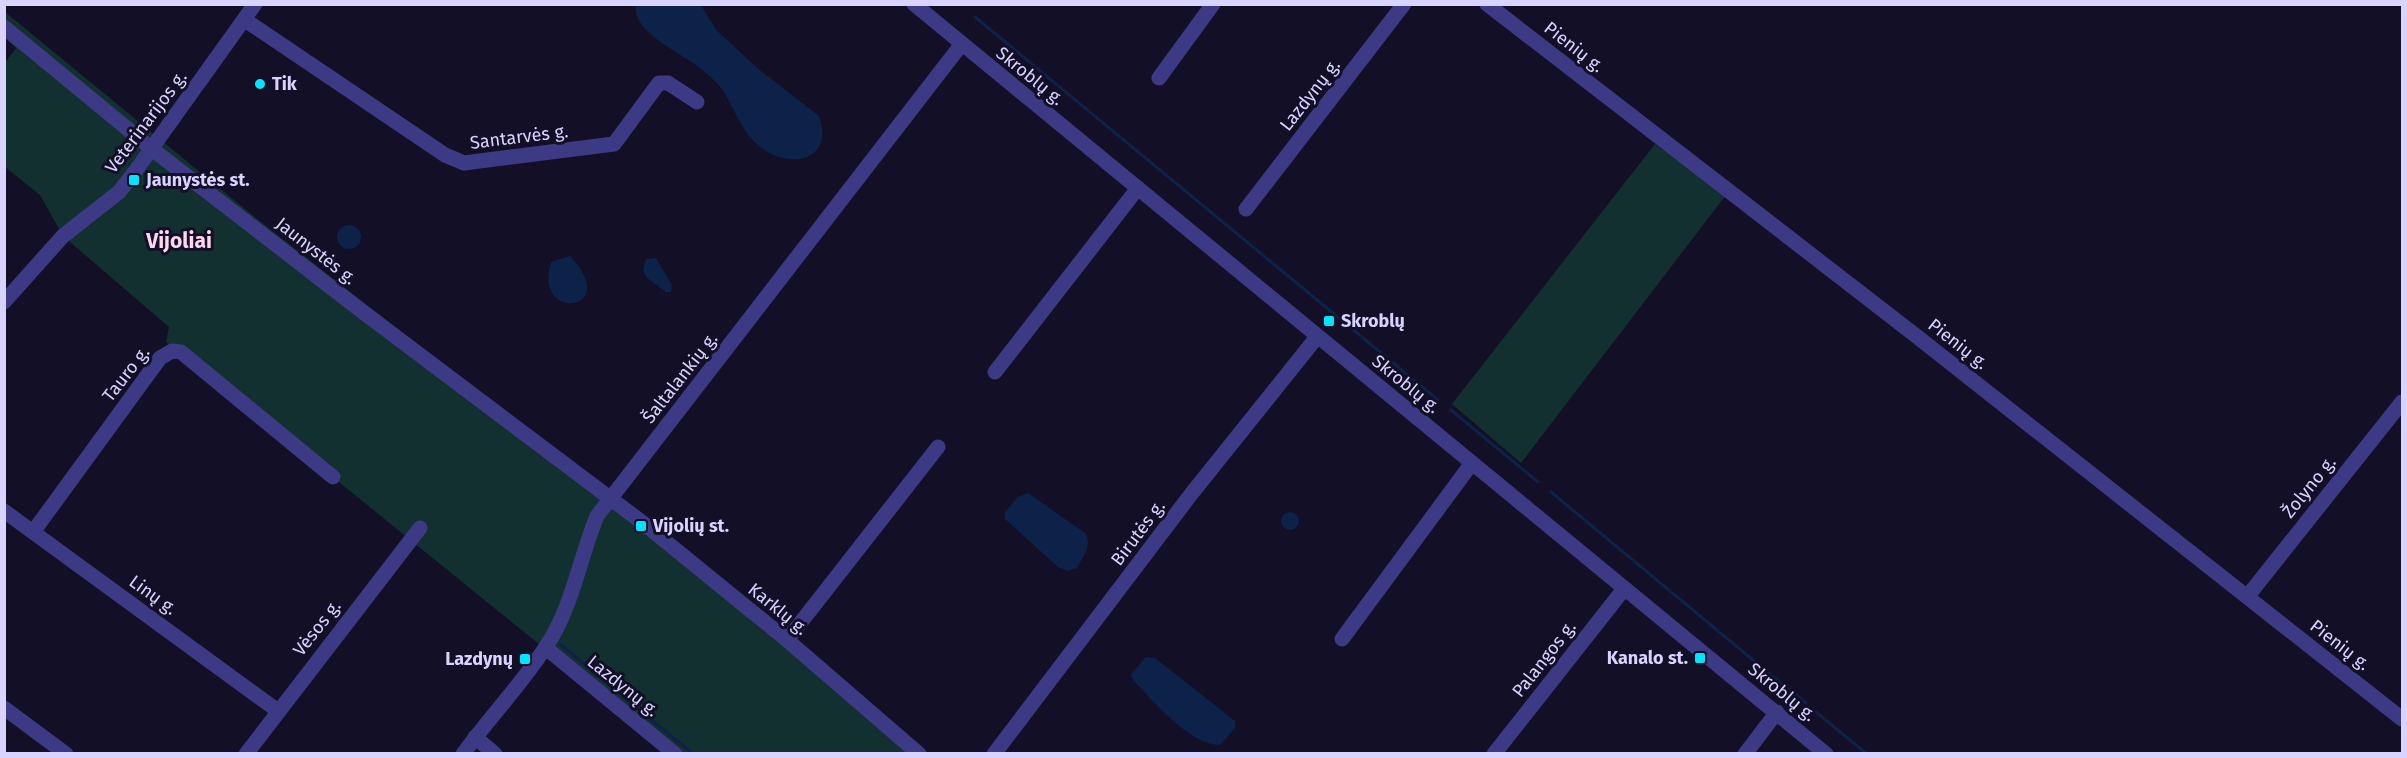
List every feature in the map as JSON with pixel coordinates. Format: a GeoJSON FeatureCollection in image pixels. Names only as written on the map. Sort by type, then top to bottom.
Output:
{"type":"FeatureCollection","features":[{"type":"Feature","properties":{"kind":"street","name":"Veterinarijos g."},"geometry":{"type":"LineString","coordinates":[[4,302],[63,236],[119,192],[255,4]]}},
{"type":"Feature","properties":{"kind":"street","name":"Skroblų g."},"geometry":{"type":"LineString","coordinates":[[914,4],[961,45],[1826,753]]}},
{"type":"Feature","properties":{"kind":"street"},"geometry":{"type":"LineString","coordinates":[[1159,78],[1213,4]]}},
{"type":"Feature","properties":{"kind":"street","name":"Lazdynų g."},"geometry":{"type":"LineString","coordinates":[[1246,209],[1404,4]]}},
{"type":"Feature","properties":{"kind":"street","name":"Pienių g."},"geometry":{"type":"LineString","coordinates":[[1487,4],[1906,328],[2403,719]]}},
{"type":"Feature","properties":{"kind":"street","name":"Santarvės g."},"geometry":{"type":"LineString","coordinates":[[245,20],[445,155],[464,164],[614,144],[659,83],[668,83],[696,102]]}},
{"type":"Feature","properties":{"kind":"street","name":"Jaunystės g."},"geometry":{"type":"LineString","coordinates":[[4,27],[152,149],[359,309],[610,498]]}},
{"type":"Feature","properties":{"kind":"street","name":"Šaltalankių g."},"geometry":{"type":"LineString","coordinates":[[463,753],[546,648],[569,603],[583,550],[597,516],[961,45]]}},
{"type":"Feature","properties":{"kind":"street"},"geometry":{"type":"LineString","coordinates":[[995,372],[1138,188]]}},
{"type":"Feature","properties":{"kind":"street","name":"Birutės g."},"geometry":{"type":"LineString","coordinates":[[994,753],[1192,493],[1317,337]]}},
{"type":"Feature","properties":{"kind":"street","name":"Tauro g."},"geometry":{"type":"LineString","coordinates":[[33,532],[160,358],[172,351],[181,352],[333,477]]}},
{"type":"Feature","properties":{"kind":"street","name":"Žolyno g."},"geometry":{"type":"LineString","coordinates":[[2247,597],[2403,402]]}},
{"type":"Feature","properties":{"kind":"street"},"geometry":{"type":"LineString","coordinates":[[787,640],[938,447]]}},
{"type":"Feature","properties":{"kind":"street"},"geometry":{"type":"LineString","coordinates":[[1342,639],[1472,463]]}},
{"type":"Feature","properties":{"kind":"street","name":"Karklų g."},"geometry":{"type":"LineString","coordinates":[[610,498],[787,640],[919,753]]}},
{"type":"Feature","properties":{"kind":"street","name":"Linų g."},"geometry":{"type":"LineString","coordinates":[[4,511],[278,711]]}},
{"type":"Feature","properties":{"kind":"street","name":"Vėsos g."},"geometry":{"type":"LineString","coordinates":[[246,753],[420,528]]}},
{"type":"Feature","properties":{"kind":"street","name":"Palangos g."},"geometry":{"type":"LineString","coordinates":[[1494,753],[1624,589]]}},
{"type":"Feature","properties":{"kind":"street","name":"Lazdynų g."},"geometry":{"type":"LineString","coordinates":[[546,648],[675,753]]}},
{"type":"Feature","properties":{"kind":"street"},"geometry":{"type":"LineString","coordinates":[[4,708],[66,753]]}},
{"type":"Feature","properties":{"kind":"street"},"geometry":{"type":"LineString","coordinates":[[1745,753],[1777,712]]}},
{"type":"Feature","properties":{"kind":"street"},"geometry":{"type":"LineString","coordinates":[[475,737],[495,753]]}},
{"type":"Feature","properties":{"kind":"green space"},"geometry":{"type":"Polygon","coordinates":[[[5,12],[261,222],[584,475],[919,753],[679,753],[540,645],[166,342],[169,327],[63,236],[40,195],[5,167],[4,64],[16,48],[5,38],[5,12]]]}},
{"type":"Feature","properties":{"kind":"green space"},"geometry":{"type":"Polygon","coordinates":[[[1655,144],[1726,195],[1521,463],[1452,404],[1655,144]]]}},
{"type":"Feature","properties":{"kind":"water"},"geometry":{"type":"Polygon","coordinates":[[[636,5],[701,5],[716,30],[761,71],[819,116],[822,130],[817,150],[810,156],[789,159],[778,157],[758,145],[745,130],[719,85],[693,63],[649,33],[641,24],[636,5]]]}},
{"type":"Feature","properties":{"kind":"water"},"geometry":{"type":"Polygon","coordinates":[[[349,225],[354,226],[360,232],[360,242],[354,248],[349,249],[344,248],[338,242],[337,237],[338,232],[344,226],[349,225]]]}},
{"type":"Feature","properties":{"kind":"water"},"geometry":{"type":"Polygon","coordinates":[[[570,256],[584,275],[587,290],[583,299],[574,303],[563,302],[554,295],[549,282],[551,262],[570,256]]]}},
{"type":"Feature","properties":{"kind":"water"},"geometry":{"type":"Polygon","coordinates":[[[656,258],[672,285],[671,292],[666,292],[647,278],[643,270],[646,259],[656,258]]]}},
{"type":"Feature","properties":{"kind":"water"},"geometry":{"type":"Polygon","coordinates":[[[1028,493],[1085,533],[1088,546],[1077,568],[1068,571],[1058,567],[1005,519],[1005,512],[1018,497],[1028,493]]]}},
{"type":"Feature","properties":{"kind":"water"},"geometry":{"type":"Polygon","coordinates":[[[1286,512],[1294,512],[1299,517],[1297,528],[1286,530],[1281,525],[1281,517],[1286,512]]]}},
{"type":"Feature","properties":{"kind":"water"},"geometry":{"type":"Polygon","coordinates":[[[1146,657],[1155,658],[1235,721],[1235,728],[1220,745],[1197,738],[1185,730],[1173,721],[1133,680],[1131,674],[1146,657]]]}},
{"type":"Feature","properties":{"kind":"waterway"},"geometry":{"type":"LineString","coordinates":[[975,17],[1438,400]]}},
{"type":"Feature","properties":{"kind":"waterway"},"geometry":{"type":"LineString","coordinates":[[1451,410],[1538,482]]}},
{"type":"Feature","properties":{"kind":"waterway"},"geometry":{"type":"LineString","coordinates":[[1551,492],[1759,665]]}},
{"type":"Feature","properties":{"kind":"waterway"},"geometry":{"type":"LineString","coordinates":[[560,644],[693,754]]}},
{"type":"Feature","properties":{"kind":"waterway"},"geometry":{"type":"LineString","coordinates":[[1769,673],[1806,703]]}},
{"type":"Feature","properties":{"kind":"waterway"},"geometry":{"type":"LineString","coordinates":[[1816,712],[1867,754]]}},
{"type":"Feature","properties":{"kind":"place","name":"Tik"},"geometry":{"type":"Point","coordinates":[260,84]}},
{"type":"Feature","properties":{"kind":"place","name":"Jaunystės st."},"geometry":{"type":"Point","coordinates":[134,180]}},
{"type":"Feature","properties":{"kind":"place","name":"Skroblų"},"geometry":{"type":"Point","coordinates":[1329,321]}},
{"type":"Feature","properties":{"kind":"place","name":"Vijolių st."},"geometry":{"type":"Point","coordinates":[641,526]}},
{"type":"Feature","properties":{"kind":"place","name":"Kanalo st."},"geometry":{"type":"Point","coordinates":[1700,658]}},
{"type":"Feature","properties":{"kind":"place","name":"Lazdynų"},"geometry":{"type":"Point","coordinates":[525,659]}},
{"type":"Feature","properties":{"kind":"district","name":"Vijoliai"},"geometry":{"type":"Point","coordinates":[179,241]}}]}
